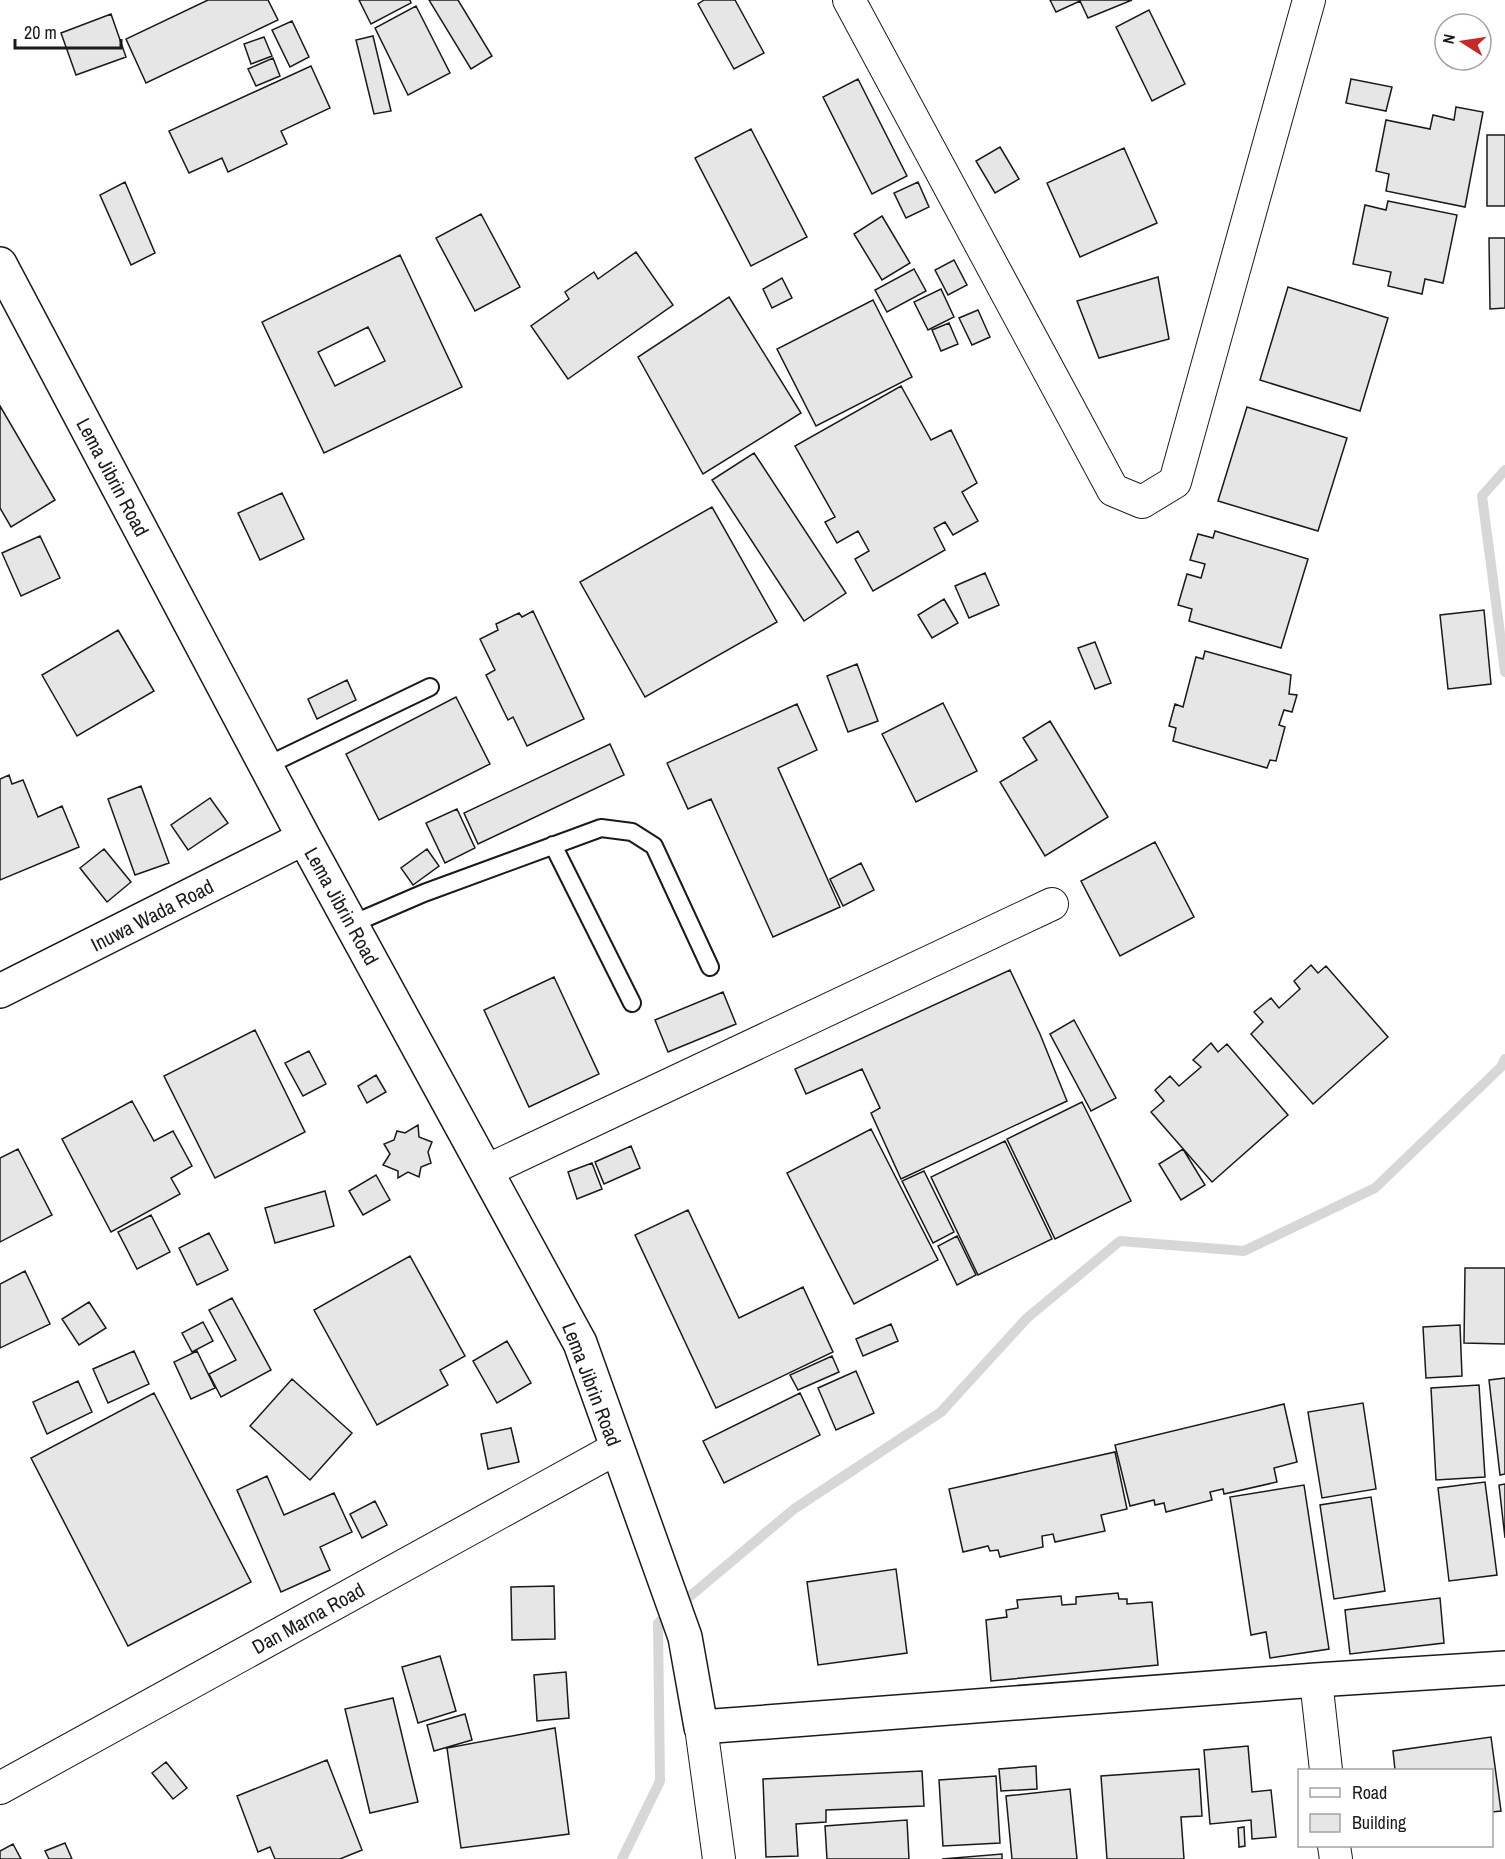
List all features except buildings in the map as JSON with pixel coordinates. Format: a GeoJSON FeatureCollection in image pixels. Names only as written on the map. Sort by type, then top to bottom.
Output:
{"type":"FeatureCollection","features":[{"type":"Feature","properties":{"kind":"street"},"geometry":{"type":"LineString","coordinates":[[849,0],[1113,490],[1142,502],[1175,482],[1309,0]]}},
{"type":"Feature","properties":{"kind":"street","name":"Lema Jibrin Road"},"geometry":{"type":"LineString","coordinates":[[0,264],[304,838],[580,1343],[685,1637],[701,1727]]}},
{"type":"Feature","properties":{"kind":"street","name":"Inuwa Wada Road"},"geometry":{"type":"LineString","coordinates":[[0,992],[304,838]]}},
{"type":"Feature","properties":{"kind":"street"},"geometry":{"type":"LineString","coordinates":[[486,1171],[1052,904]]}},
{"type":"Feature","properties":{"kind":"street","name":"Dan Marna Road"},"geometry":{"type":"LineString","coordinates":[[0,1788],[617,1448]]}},
{"type":"Feature","properties":{"kind":"street"},"geometry":{"type":"LineString","coordinates":[[718,1859],[701,1727],[1316,1680],[1505,1668]]}},
{"type":"Feature","properties":{"kind":"street"},"geometry":{"type":"LineString","coordinates":[[1316,1680],[1326,1769]]}},
{"type":"Feature","properties":{"kind":"lane"},"geometry":{"type":"LineString","coordinates":[[266,766],[430,687]]}},
{"type":"Feature","properties":{"kind":"lane"},"geometry":{"type":"LineString","coordinates":[[352,924],[424,893],[601,828],[632,832],[654,846],[710,967]]}},
{"type":"Feature","properties":{"kind":"lane"},"geometry":{"type":"LineString","coordinates":[[553,845],[632,1003]]}},
{"type":"Feature","properties":{"kind":"waterway"},"geometry":{"type":"LineString","coordinates":[[1505,470],[1482,496],[1505,672]]}},
{"type":"Feature","properties":{"kind":"waterway"},"geometry":{"type":"LineString","coordinates":[[622,1859],[660,1781],[658,1623],[794,1509],[941,1412],[1027,1318],[1120,1241],[1244,1251],[1375,1188],[1501,1067],[1505,1059]]}}]}
